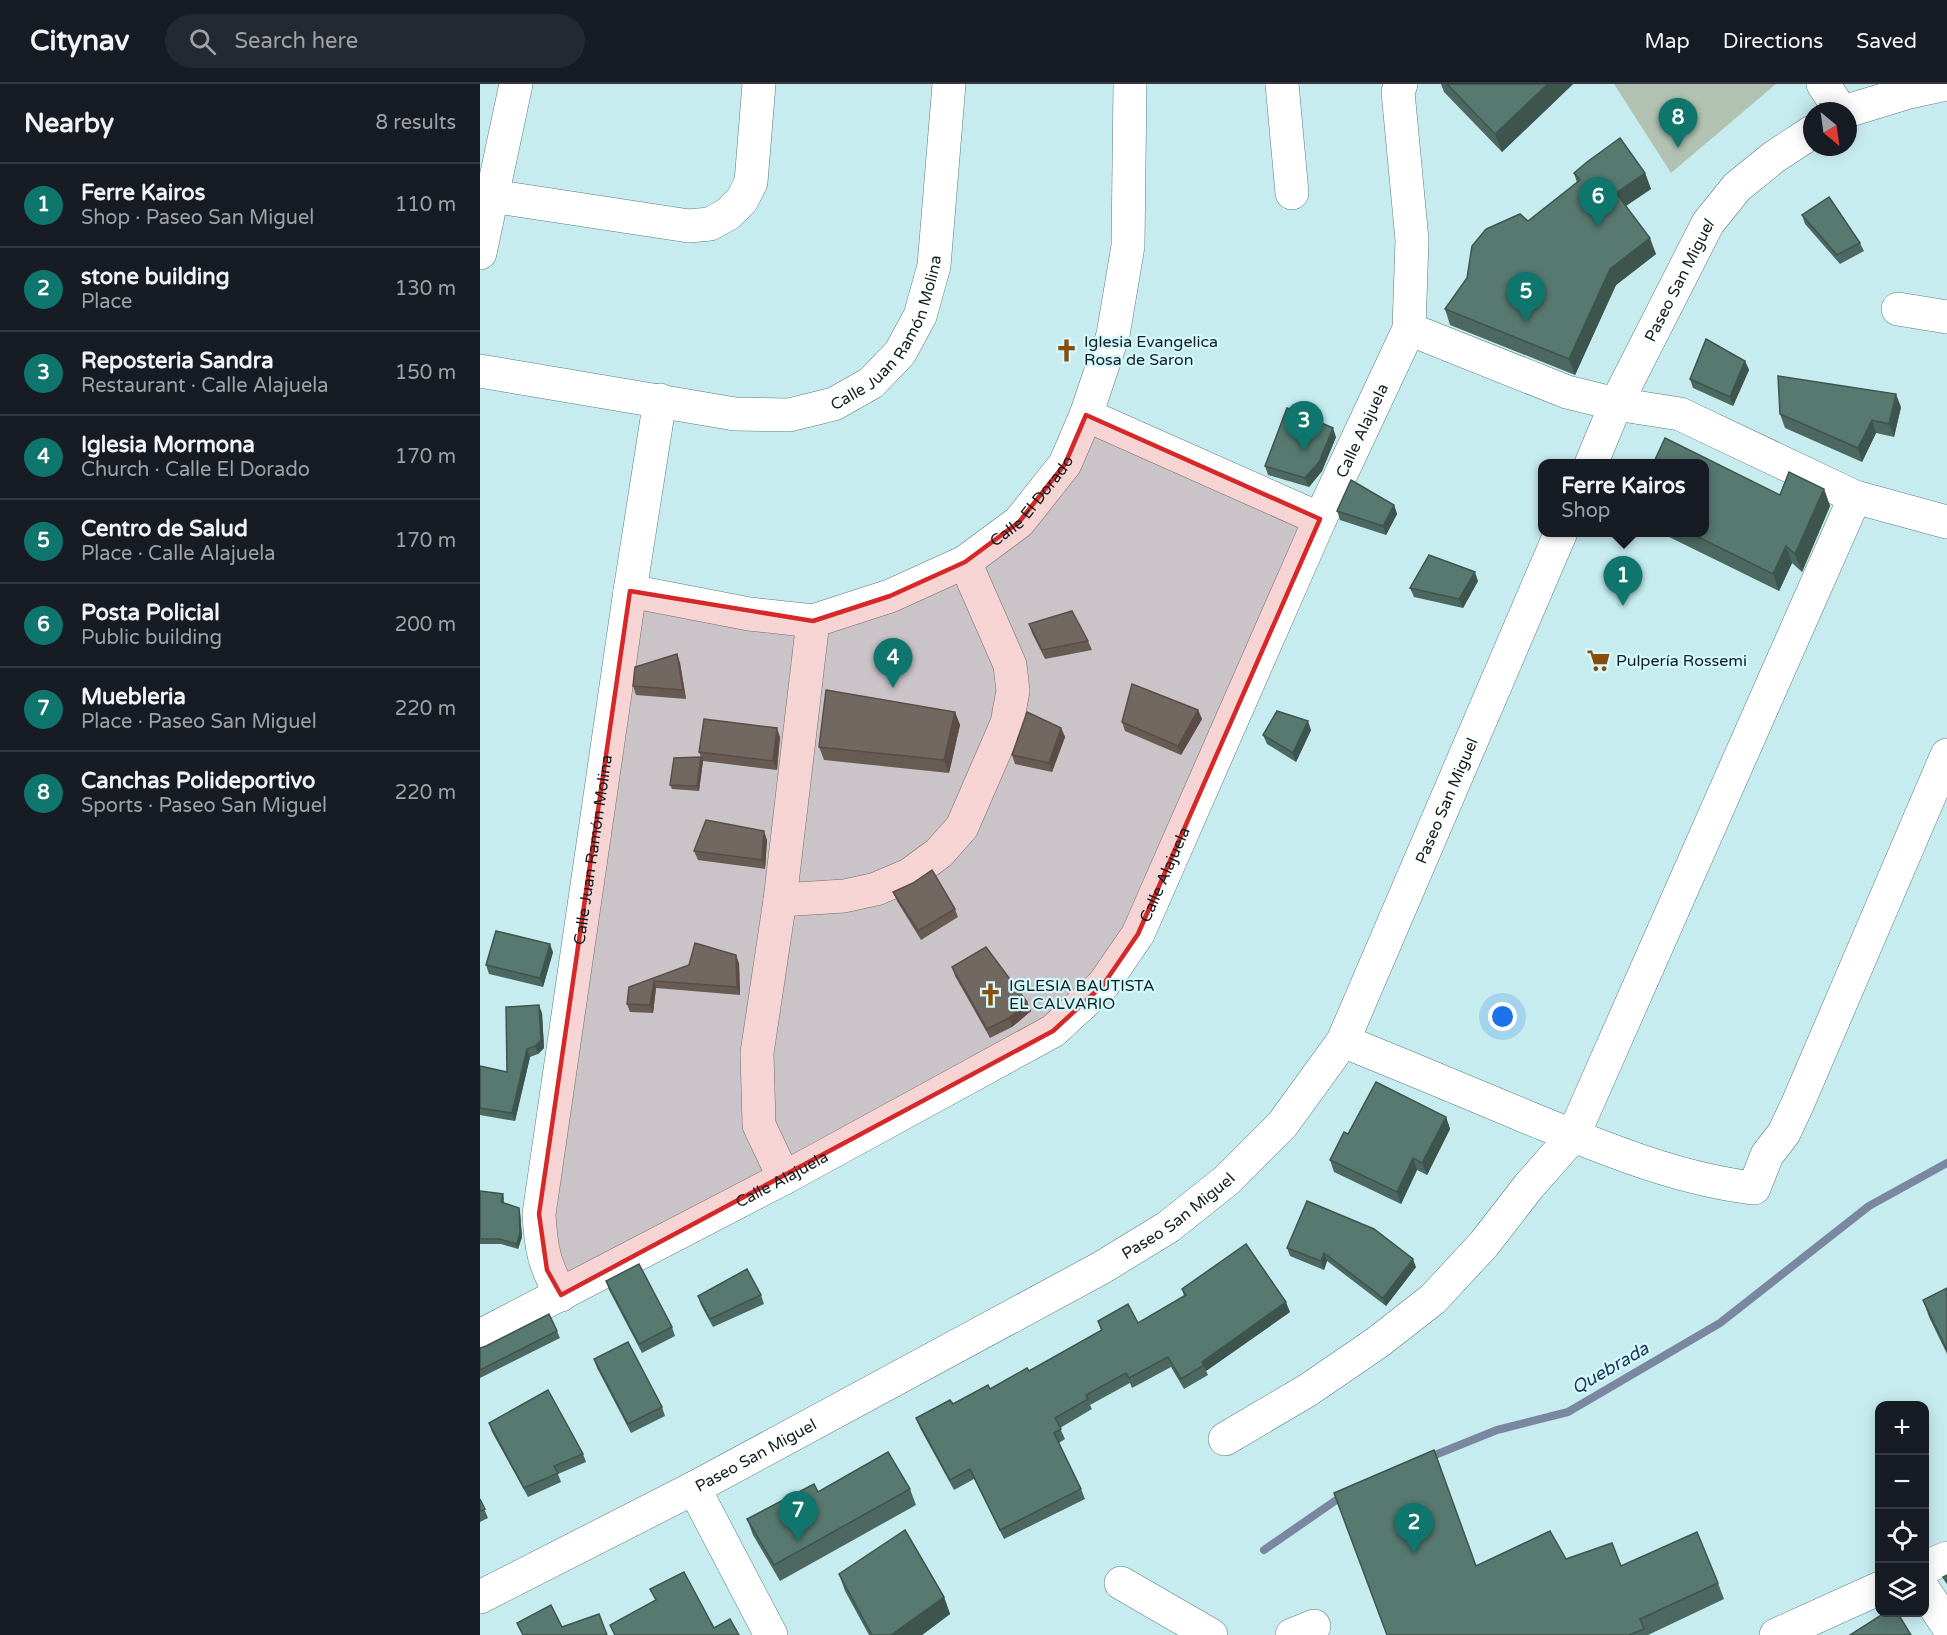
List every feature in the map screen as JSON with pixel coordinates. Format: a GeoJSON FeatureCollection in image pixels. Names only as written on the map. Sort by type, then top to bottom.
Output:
{"type":"FeatureCollection","features":[{"type":"Feature","properties":{"kind":"street"},"geometry":{"type":"LineString","coordinates":[[480,253],[516,84]]}},
{"type":"Feature","properties":{"kind":"street"},"geometry":{"type":"LineString","coordinates":[[492,196],[689,226],[710,224],[728,214],[742,200],[751,182],[759,84]]}},
{"type":"Feature","properties":{"kind":"street","name":"Calle Juan Ramón Molina"},"geometry":{"type":"LineString","coordinates":[[480,371],[735,414],[789,415],[834,404],[871,383],[900,353],[920,316],[934,266],[949,84]]}},
{"type":"Feature","properties":{"kind":"street","name":"Calle El Dorado"},"geometry":{"type":"LineString","coordinates":[[630,591],[749,614],[813,621],[890,596],[965,562],[1019,522],[1065,464],[1086,415],[1113,335],[1128,246],[1130,84]]}},
{"type":"Feature","properties":{"kind":"street"},"geometry":{"type":"LineString","coordinates":[[1281,84],[1292,193]]}},
{"type":"Feature","properties":{"kind":"street","name":"Calle Alajuela"},"geometry":{"type":"LineString","coordinates":[[480,1336],[784,1178],[1053,1030],[1103,985],[1138,934],[1320,519],[1409,329],[1412,240],[1398,92],[1401,84]]}},
{"type":"Feature","properties":{"kind":"street"},"geometry":{"type":"LineString","coordinates":[[1823,84],[1835,102]]}},
{"type":"Feature","properties":{"kind":"street"},"geometry":{"type":"LineString","coordinates":[[1857,108],[1909,92],[1947,84]]}},
{"type":"Feature","properties":{"kind":"street","name":"Paseo San Miguel"},"geometry":{"type":"LineString","coordinates":[[1593,459],[1616,404],[1707,223],[1737,187],[1774,156],[1803,138]]}},
{"type":"Feature","properties":{"kind":"street"},"geometry":{"type":"LineString","coordinates":[[1898,309],[1947,317]]}},
{"type":"Feature","properties":{"kind":"street"},"geometry":{"type":"LineString","coordinates":[[1409,329],[1567,392],[1616,404],[1680,414],[1855,497],[1947,522]]}},
{"type":"Feature","properties":{"kind":"street","name":"Calle Juan Ramón Molina"},"geometry":{"type":"LineString","coordinates":[[561,1295],[547,1270],[540,1239],[539,1214],[660,400]]}},
{"type":"Feature","properties":{"kind":"street"},"geometry":{"type":"LineString","coordinates":[[1086,415],[1320,519]]}},
{"type":"Feature","properties":{"kind":"street"},"geometry":{"type":"LineString","coordinates":[[1226,1439],[1325,1378],[1378,1342],[1433,1299],[1484,1244],[1529,1186],[1573,1136],[1855,497]]}},
{"type":"Feature","properties":{"kind":"street","name":"Paseo San Miguel"},"geometry":{"type":"LineString","coordinates":[[480,1597],[694,1488],[1101,1268],[1168,1227],[1227,1180],[1282,1125],[1343,1041],[1559,537]]}},
{"type":"Feature","properties":{"kind":"street"},"geometry":{"type":"LineString","coordinates":[[780,900],[844,896],[876,889],[909,875],[939,853],[962,827],[1007,723],[1013,691],[1010,665],[965,562]]}},
{"type":"Feature","properties":{"kind":"street"},"geometry":{"type":"LineString","coordinates":[[784,1178],[759,1125],[757,1053],[780,900],[813,621]]}},
{"type":"Feature","properties":{"kind":"street"},"geometry":{"type":"LineString","coordinates":[[1343,1041],[1573,1136],[1666,1169],[1725,1184],[1754,1188],[1767,1155],[1784,1133],[1798,1103],[1947,755]]}},
{"type":"Feature","properties":{"kind":"street"},"geometry":{"type":"LineString","coordinates":[[694,1488],[771,1635]]}},
{"type":"Feature","properties":{"kind":"street"},"geometry":{"type":"LineString","coordinates":[[1929,1566],[1947,1558]]}},
{"type":"Feature","properties":{"kind":"street"},"geometry":{"type":"LineString","coordinates":[[1121,1582],[1211,1635]]}},
{"type":"Feature","properties":{"kind":"street"},"geometry":{"type":"LineString","coordinates":[[1776,1635],[1875,1590]]}},
{"type":"Feature","properties":{"kind":"street"},"geometry":{"type":"LineString","coordinates":[[1929,1598],[1947,1625]]}},
{"type":"Feature","properties":{"kind":"highlighted area"},"geometry":{"type":"Polygon","coordinates":[[[1086,415],[1320,519],[1138,934],[1103,985],[1053,1031],[561,1295],[547,1270],[539,1214],[630,591],[813,621],[890,596],[965,562],[1019,522],[1065,464],[1086,415]]]}},
{"type":"Feature","properties":{"kind":"green space"},"geometry":{"type":"Polygon","coordinates":[[[1614,84],[1776,84],[1671,173],[1614,84]]]}},
{"type":"Feature","properties":{"kind":"building"},"geometry":{"type":"Polygon","coordinates":[[[1447,84],[1548,84],[1495,134],[1447,84]]]}},
{"type":"Feature","properties":{"kind":"building"},"geometry":{"type":"Polygon","coordinates":[[[1620,138],[1645,173],[1616,193],[1650,238],[1610,269],[1569,359],[1445,309],[1467,278],[1472,246],[1486,229],[1520,214],[1528,221],[1580,180],[1574,173],[1620,138]]]}},
{"type":"Feature","properties":{"kind":"building"},"geometry":{"type":"Polygon","coordinates":[[[1829,197],[1860,243],[1837,255],[1802,215],[1829,197]]]}},
{"type":"Feature","properties":{"kind":"building"},"geometry":{"type":"Polygon","coordinates":[[[1706,339],[1745,361],[1730,397],[1690,379],[1706,339]]]}},
{"type":"Feature","properties":{"kind":"building"},"geometry":{"type":"Polygon","coordinates":[[[1778,376],[1896,394],[1889,424],[1872,420],[1858,448],[1780,414],[1778,376]]]}},
{"type":"Feature","properties":{"kind":"building"},"geometry":{"type":"Polygon","coordinates":[[[1287,408],[1333,428],[1319,462],[1305,478],[1265,466],[1287,408]]]}},
{"type":"Feature","properties":{"kind":"building"},"geometry":{"type":"Polygon","coordinates":[[[1665,438],[1707,459],[1655,459],[1665,438]]]}},
{"type":"Feature","properties":{"kind":"building"},"geometry":{"type":"Polygon","coordinates":[[[1709,460],[1780,495],[1789,472],[1824,489],[1795,554],[1786,546],[1773,574],[1698,537],[1709,537],[1709,460]]]}},
{"type":"Feature","properties":{"kind":"building"},"geometry":{"type":"Polygon","coordinates":[[[1351,480],[1394,505],[1383,526],[1337,511],[1351,480]]]}},
{"type":"Feature","properties":{"kind":"building"},"geometry":{"type":"Polygon","coordinates":[[[1429,555],[1475,572],[1459,599],[1410,588],[1429,555]]]}},
{"type":"Feature","properties":{"kind":"building"},"geometry":{"type":"Polygon","coordinates":[[[1072,611],[1088,641],[1042,650],[1029,624],[1072,611]]]}},
{"type":"Feature","properties":{"kind":"building"},"geometry":{"type":"Polygon","coordinates":[[[677,654],[683,690],[633,686],[635,667],[677,654]]]}},
{"type":"Feature","properties":{"kind":"building"},"geometry":{"type":"Polygon","coordinates":[[[1132,684],[1198,710],[1178,746],[1122,722],[1132,684]]]}},
{"type":"Feature","properties":{"kind":"building"},"geometry":{"type":"Polygon","coordinates":[[[826,690],[955,712],[944,760],[819,747],[826,690]]]}},
{"type":"Feature","properties":{"kind":"building"},"geometry":{"type":"Polygon","coordinates":[[[1277,711],[1308,721],[1293,753],[1263,735],[1277,711]]]}},
{"type":"Feature","properties":{"kind":"building"},"geometry":{"type":"Polygon","coordinates":[[[1027,712],[1061,728],[1049,763],[1012,755],[1027,712]]]}},
{"type":"Feature","properties":{"kind":"building"},"geometry":{"type":"Polygon","coordinates":[[[704,719],[777,728],[773,761],[699,752],[704,719]]]}},
{"type":"Feature","properties":{"kind":"building"},"geometry":{"type":"Polygon","coordinates":[[[701,757],[697,786],[670,785],[674,758],[701,757]]]}},
{"type":"Feature","properties":{"kind":"building"},"geometry":{"type":"Polygon","coordinates":[[[706,820],[764,831],[762,860],[694,851],[706,820]]]}},
{"type":"Feature","properties":{"kind":"building"},"geometry":{"type":"Polygon","coordinates":[[[932,870],[955,909],[918,931],[893,892],[913,883],[932,870]]]}},
{"type":"Feature","properties":{"kind":"building"},"geometry":{"type":"Polygon","coordinates":[[[496,931],[550,944],[540,978],[486,965],[496,931]]]}},
{"type":"Feature","properties":{"kind":"building"},"geometry":{"type":"Polygon","coordinates":[[[695,943],[736,955],[737,987],[654,981],[650,1005],[627,1004],[629,987],[689,965],[695,943]]]}},
{"type":"Feature","properties":{"kind":"building","name":"IGLESIA BAUTISTA EL CALVARIO"},"geometry":{"type":"Polygon","coordinates":[[[986,947],[1027,1002],[1009,1018],[987,1029],[952,967],[986,947]]]}},
{"type":"Feature","properties":{"kind":"building"},"geometry":{"type":"Polygon","coordinates":[[[539,1005],[541,1040],[535,1046],[527,1049],[512,1113],[480,1108],[480,1066],[507,1072],[506,1007],[539,1005]]]}},
{"type":"Feature","properties":{"kind":"building"},"geometry":{"type":"Polygon","coordinates":[[[1376,1082],[1446,1117],[1422,1163],[1413,1158],[1397,1192],[1330,1160],[1344,1132],[1348,1134],[1376,1082]]]}},
{"type":"Feature","properties":{"kind":"building"},"geometry":{"type":"Polygon","coordinates":[[[480,1191],[503,1194],[501,1202],[519,1208],[520,1232],[517,1244],[499,1239],[480,1239],[480,1191]]]}},
{"type":"Feature","properties":{"kind":"building"},"geometry":{"type":"Polygon","coordinates":[[[1307,1201],[1374,1229],[1413,1259],[1383,1298],[1324,1253],[1321,1261],[1287,1248],[1307,1201]]]}},
{"type":"Feature","properties":{"kind":"building"},"geometry":{"type":"Polygon","coordinates":[[[1246,1244],[1286,1302],[1202,1362],[1204,1365],[1181,1379],[1168,1357],[1129,1378],[1126,1373],[1086,1395],[1088,1399],[1055,1418],[1061,1429],[1054,1433],[1081,1489],[1000,1530],[970,1469],[950,1480],[916,1418],[950,1400],[953,1404],[988,1385],[990,1389],[1027,1368],[1029,1371],[1102,1330],[1098,1321],[1128,1304],[1138,1323],[1186,1295],[1182,1289],[1246,1244]]]}},
{"type":"Feature","properties":{"kind":"building"},"geometry":{"type":"Polygon","coordinates":[[[639,1264],[672,1327],[639,1344],[606,1281],[639,1264]]]}},
{"type":"Feature","properties":{"kind":"building"},"geometry":{"type":"Polygon","coordinates":[[[747,1269],[761,1295],[710,1319],[698,1296],[747,1269]]]}},
{"type":"Feature","properties":{"kind":"building"},"geometry":{"type":"Polygon","coordinates":[[[1947,1288],[1947,1350],[1923,1300],[1947,1288]]]}},
{"type":"Feature","properties":{"kind":"building"},"geometry":{"type":"Polygon","coordinates":[[[549,1314],[557,1331],[480,1370],[480,1348],[549,1314]]]}},
{"type":"Feature","properties":{"kind":"building"},"geometry":{"type":"Polygon","coordinates":[[[628,1342],[662,1407],[628,1424],[594,1359],[628,1342]]]}},
{"type":"Feature","properties":{"kind":"building"},"geometry":{"type":"Polygon","coordinates":[[[548,1390],[583,1454],[554,1466],[558,1473],[524,1488],[489,1423],[548,1390]]]}},
{"type":"Feature","properties":{"kind":"building"},"geometry":{"type":"Polygon","coordinates":[[[1434,1450],[1476,1566],[1550,1531],[1566,1559],[1612,1543],[1621,1566],[1697,1532],[1718,1583],[1640,1619],[1644,1629],[1629,1635],[1387,1635],[1334,1493],[1434,1450]]]}},
{"type":"Feature","properties":{"kind":"building"},"geometry":{"type":"Polygon","coordinates":[[[888,1452],[910,1489],[774,1565],[747,1519],[814,1484],[818,1492],[888,1452]]]}},
{"type":"Feature","properties":{"kind":"building"},"geometry":{"type":"Polygon","coordinates":[[[480,1499],[485,1509],[480,1511],[480,1499]]]}},
{"type":"Feature","properties":{"kind":"building"},"geometry":{"type":"Polygon","coordinates":[[[905,1530],[944,1597],[891,1635],[872,1635],[839,1574],[905,1530]]]}},
{"type":"Feature","properties":{"kind":"building"},"geometry":{"type":"Polygon","coordinates":[[[684,1572],[714,1628],[730,1619],[739,1635],[615,1635],[610,1625],[656,1600],[650,1589],[684,1572]]]}},
{"type":"Feature","properties":{"kind":"building"},"geometry":{"type":"Polygon","coordinates":[[[551,1605],[562,1627],[599,1614],[607,1635],[523,1635],[517,1623],[551,1605]]]}},
{"type":"Feature","properties":{"kind":"building"},"geometry":{"type":"Polygon","coordinates":[[[1878,1617],[1900,1617],[1911,1635],[1850,1635],[1878,1617]]]}},
{"type":"Feature","properties":{"kind":"waterway","name":"Quebrada"},"geometry":{"type":"LineString","coordinates":[[1425,1459],[1497,1430],[1568,1412],[1720,1323],[1869,1206],[1947,1163]]}},
{"type":"Feature","properties":{"kind":"waterway","name":"Quebrada"},"geometry":{"type":"LineString","coordinates":[[1264,1550],[1345,1494]]}},
{"type":"Feature","properties":{"kind":"place","name":"Canchas Polideportivo"},"geometry":{"type":"Point","coordinates":[1678,148]}},
{"type":"Feature","properties":{"kind":"place","name":"Posta Policial"},"geometry":{"type":"Point","coordinates":[1598,227]}},
{"type":"Feature","properties":{"kind":"place","name":"Centro de Salud"},"geometry":{"type":"Point","coordinates":[1526,322]}},
{"type":"Feature","properties":{"kind":"place","name":"Iglesia Evangelica Rosa de Saron"},"geometry":{"type":"Point","coordinates":[1066,350]}},
{"type":"Feature","properties":{"kind":"place","name":"Reposteria Sandra"},"geometry":{"type":"Point","coordinates":[1304,451]}},
{"type":"Feature","properties":{"kind":"place","name":"Ferre Kairos"},"geometry":{"type":"Point","coordinates":[1623,606]}},
{"type":"Feature","properties":{"kind":"place","name":"Pulpería Rossemi"},"geometry":{"type":"Point","coordinates":[1598,660]}},
{"type":"Feature","properties":{"kind":"place","name":"Iglesia Mormona"},"geometry":{"type":"Point","coordinates":[893,688]}},
{"type":"Feature","properties":{"kind":"place","name":"IGLESIA BAUTISTA EL CALVARIO"},"geometry":{"type":"Point","coordinates":[991,994]}},
{"type":"Feature","properties":{"kind":"place","name":"Muebleria"},"geometry":{"type":"Point","coordinates":[798,1541]}},
{"type":"Feature","properties":{"kind":"place","name":"stone building"},"geometry":{"type":"Point","coordinates":[1414,1553]}}]}
